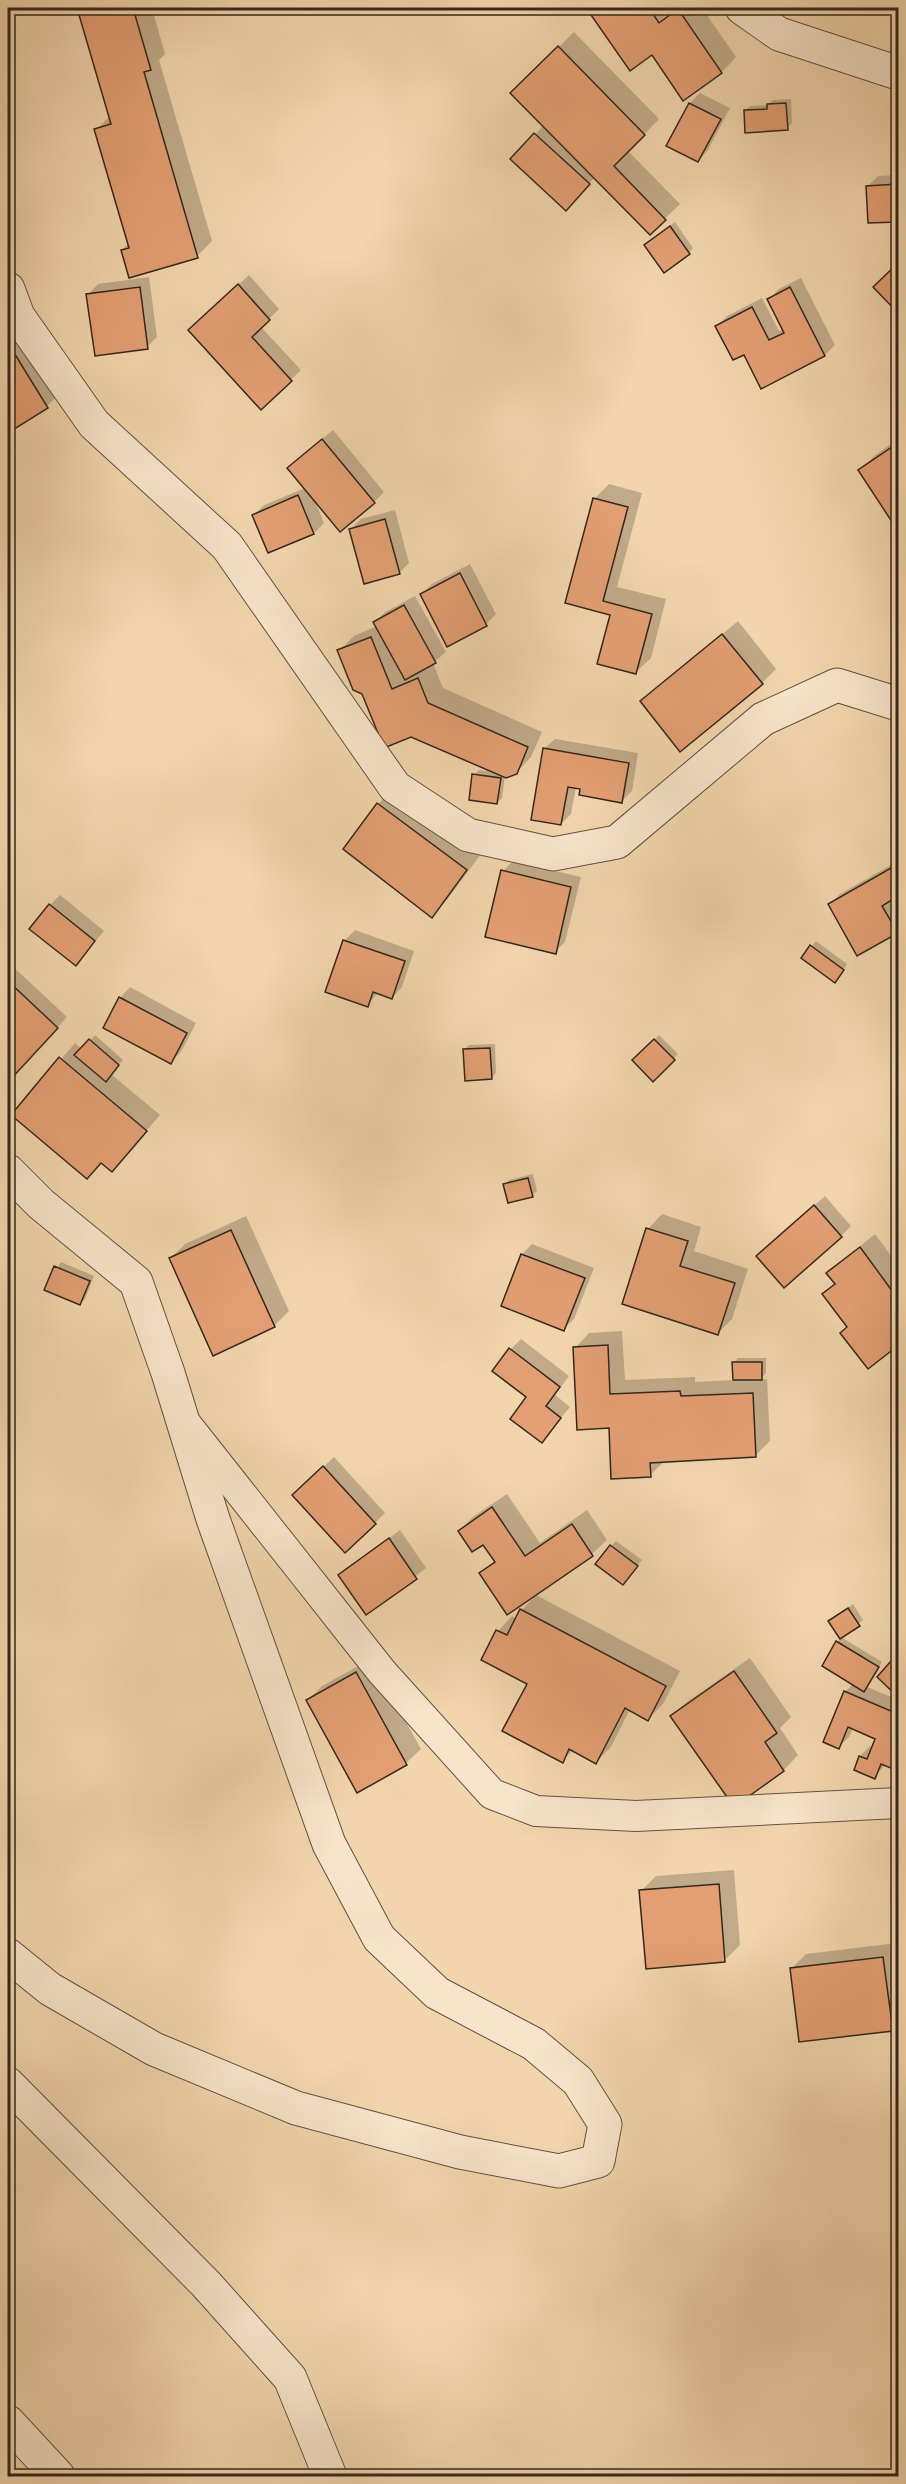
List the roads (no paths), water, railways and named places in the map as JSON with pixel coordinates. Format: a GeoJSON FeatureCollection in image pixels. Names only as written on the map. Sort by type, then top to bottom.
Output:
{"type":"FeatureCollection","features":[{"type":"Feature","properties":{"kind":"street"},"geometry":{"type":"LineString","coordinates":[[742,8],[779,34],[898,74]]}},
{"type":"Feature","properties":{"kind":"street"},"geometry":{"type":"LineString","coordinates":[[8,289],[18,316],[94,424],[226,546],[395,788],[468,834],[553,854],[617,842],[763,719],[837,685],[898,704]]}},
{"type":"Feature","properties":{"kind":"street"},"geometry":{"type":"LineString","coordinates":[[8,1171],[41,1204],[136,1281],[183,1420],[213,1519],[329,1844],[379,1938],[437,1993],[534,2044],[578,2081],[605,2124],[598,2160],[559,2171],[460,2152],[297,2108],[154,2049],[50,1989],[8,1955]]}},
{"type":"Feature","properties":{"kind":"street"},"geometry":{"type":"LineString","coordinates":[[183,1420],[382,1672],[492,1794],[536,1811],[636,1816],[898,1803]]}},
{"type":"Feature","properties":{"kind":"street"},"geometry":{"type":"LineString","coordinates":[[8,2084],[206,2284],[290,2378],[330,2476]]}},
{"type":"Feature","properties":{"kind":"street"},"geometry":{"type":"LineString","coordinates":[[8,2422],[58,2476]]}}]}
